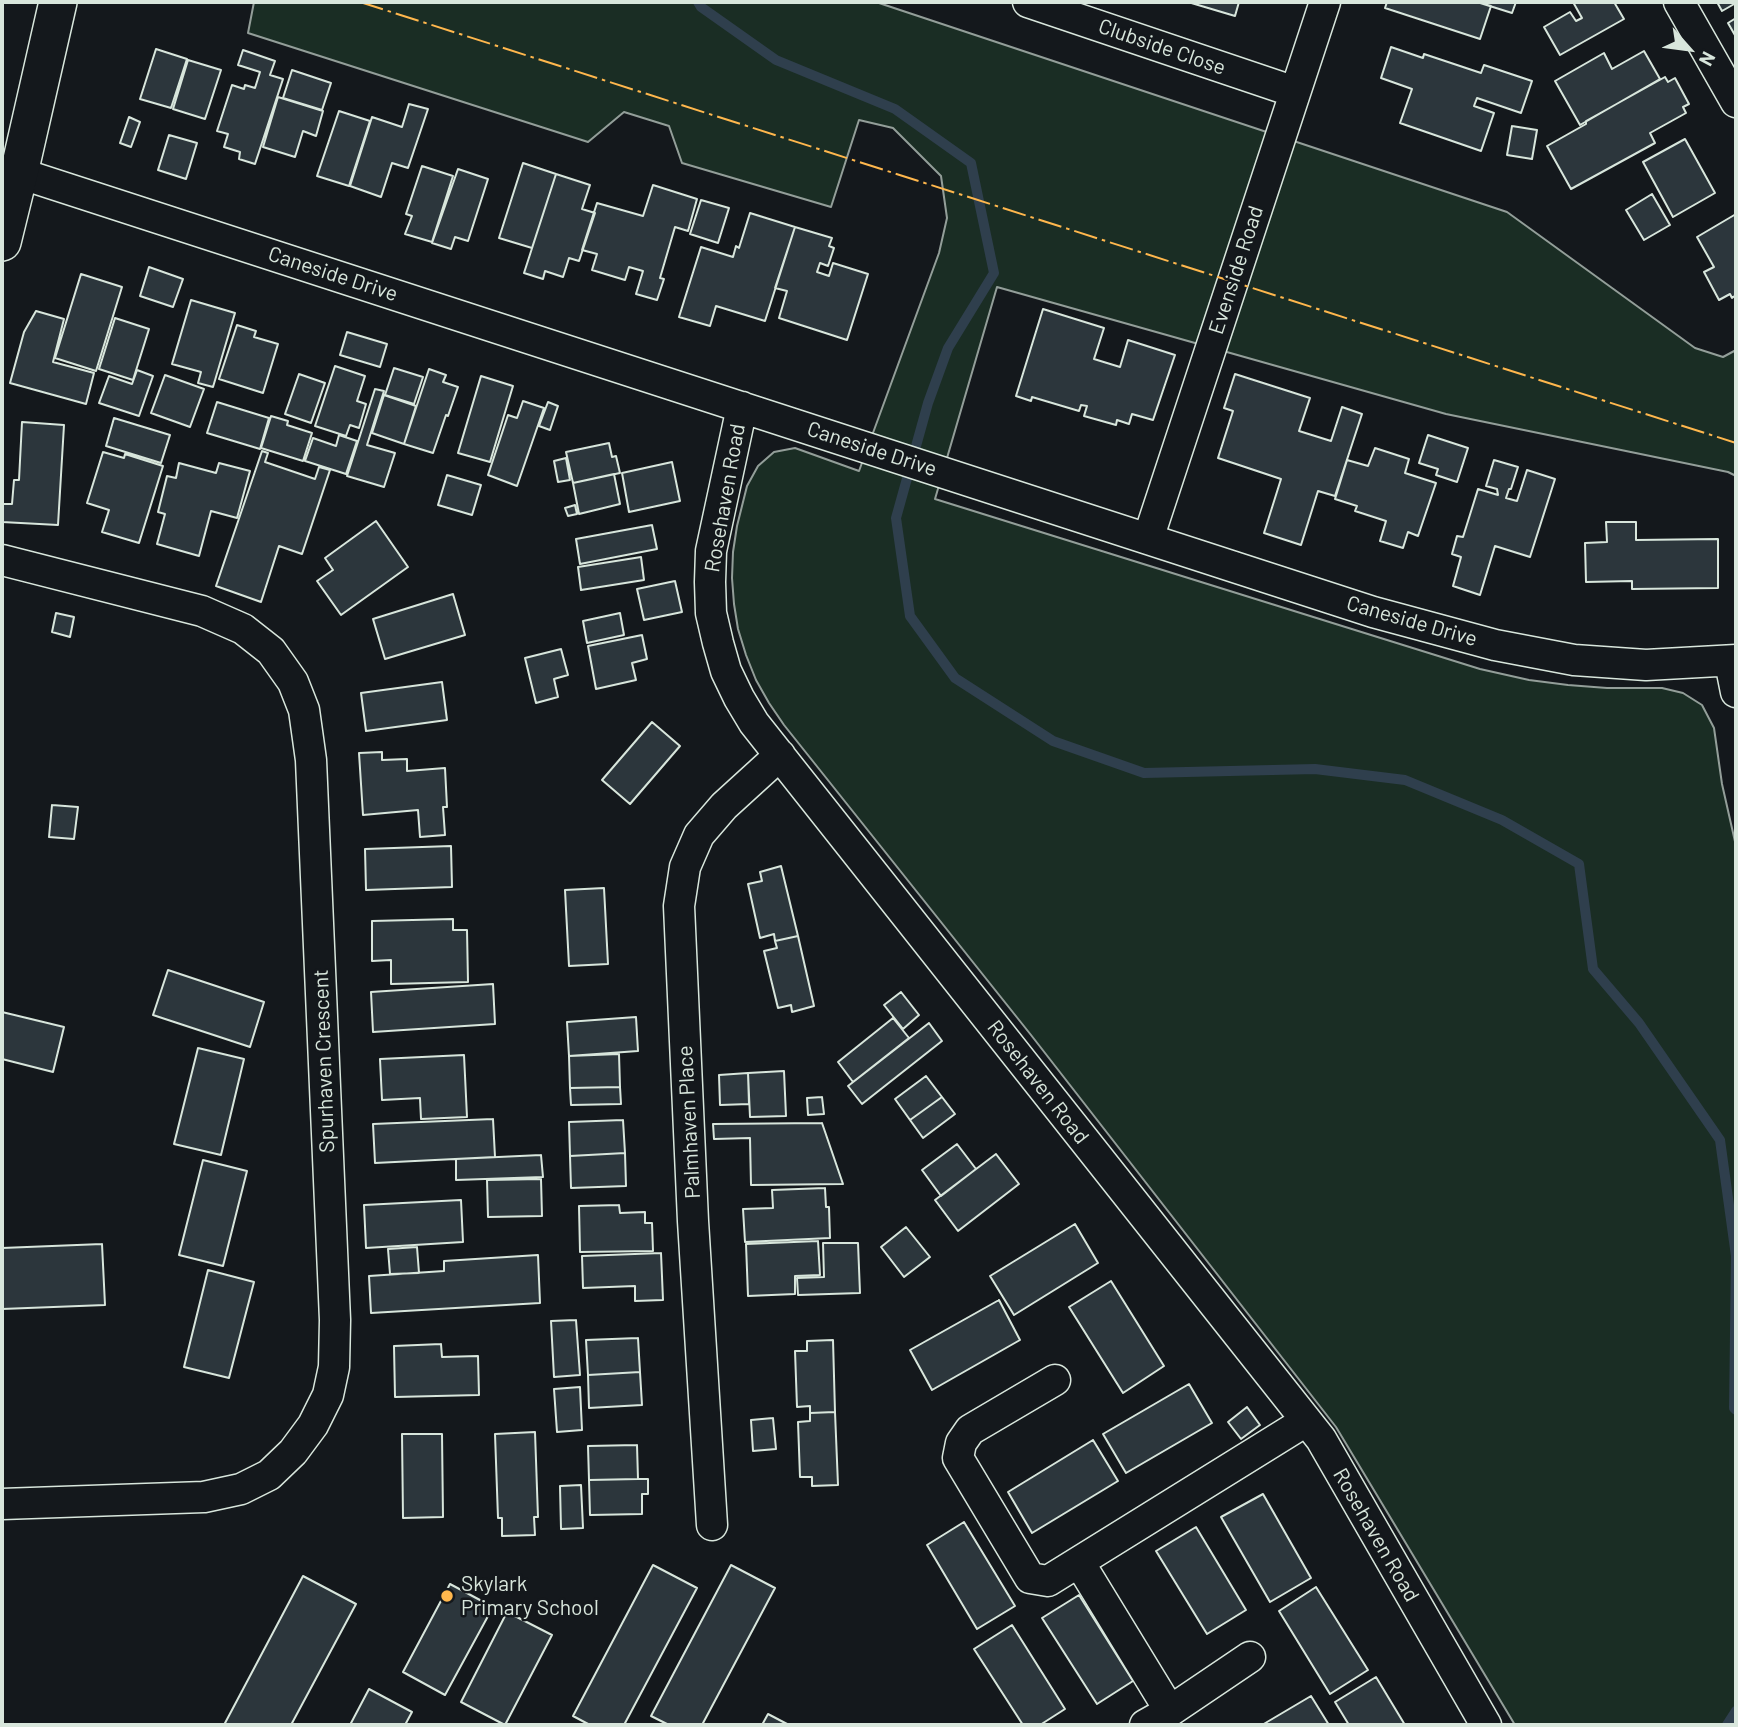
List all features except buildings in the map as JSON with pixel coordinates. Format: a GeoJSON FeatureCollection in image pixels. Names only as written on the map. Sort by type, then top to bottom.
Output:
{"type":"FeatureCollection","features":[{"type":"Feature","properties":{"kind":"street"},"geometry":{"type":"LineString","coordinates":[[2,242],[58,2]]}},
{"type":"Feature","properties":{"kind":"street","name":"Clubside Close"},"geometry":{"type":"LineString","coordinates":[[1028,2],[1295,92]]}},
{"type":"Feature","properties":{"kind":"street","name":"Evenside Road"},"geometry":{"type":"LineString","coordinates":[[1149,538],[1325,2]]}},
{"type":"Feature","properties":{"kind":"street"},"geometry":{"type":"LineString","coordinates":[[1679,2],[1736,102]]}},
{"type":"Feature","properties":{"kind":"street","name":"Caneside Drive"},"geometry":{"type":"LineString","coordinates":[[19,173],[1373,612],[1495,645],[1574,660],[1646,665],[1733,661]]}},
{"type":"Feature","properties":{"kind":"street","name":"Rosehaven Road"},"geometry":{"type":"LineString","coordinates":[[742,407],[711,551],[710,582],[711,613],[718,643],[726,671],[739,698],[754,723],[1321,1439],[1486,1725]]}},
{"type":"Feature","properties":{"kind":"street","name":"Spurhaven Crescent"},"geometry":{"type":"LineString","coordinates":[[2,560],[212,615],[243,629],[271,651],[293,682],[304,710],[311,760],[335,1320],[334,1367],[328,1395],[313,1425],[293,1452],[269,1475],[241,1489],[204,1497],[2,1504]]}},
{"type":"Feature","properties":{"kind":"street"},"geometry":{"type":"LineString","coordinates":[[1733,661],[1736,692]]}},
{"type":"Feature","properties":{"kind":"street","name":"Palmhaven Place"},"geometry":{"type":"LineString","coordinates":[[712,1525],[693,1221],[679,906],[685,867],[699,835],[724,806],[780,755]]}},
{"type":"Feature","properties":{"kind":"street"},"geometry":{"type":"LineString","coordinates":[[1055,1380],[970,1430],[961,1443],[958,1458],[1030,1578],[1048,1581],[1306,1421]]}},
{"type":"Feature","properties":{"kind":"street"},"geometry":{"type":"LineString","coordinates":[[1079,1562],[1157,1718],[1250,1657]]}},
{"type":"Feature","properties":{"kind":"green space"},"geometry":{"type":"Polygon","coordinates":[[[254,2],[876,2],[1507,212],[1695,348],[1723,357],[1736,350],[1736,476],[1728,472],[1446,414],[997,287],[935,499],[1480,669],[1568,685],[1662,688],[1683,693],[1702,705],[1714,728],[1722,784],[1736,846],[1736,1725],[1515,1725],[1336,1427],[1031,1035],[784,725],[756,680],[738,629],[732,578],[737,526],[747,486],[758,466],[774,452],[795,448],[859,471],[939,253],[947,218],[941,176],[893,128],[859,120],[831,207],[682,163],[669,126],[624,112],[588,142],[248,33],[254,2]]]}},
{"type":"Feature","properties":{"kind":"waterway"},"geometry":{"type":"LineString","coordinates":[[698,2],[701,7],[776,60],[895,109],[971,163],[994,273],[948,348],[928,403],[896,518],[910,616],[955,678],[1053,741],[1144,773],[1315,769],[1405,780],[1502,820],[1579,864],[1593,969],[1639,1023],[1720,1140],[1736,1256],[1736,1410]]}},
{"type":"Feature","properties":{"kind":"waterway"},"geometry":{"type":"LineString","coordinates":[[1727,1725],[1736,1711]]}},
{"type":"Feature","properties":{"kind":"power"},"geometry":{"type":"LineString","coordinates":[[360,2],[1736,443]]}},
{"type":"Feature","properties":{"kind":"place","name":"Skylark Primary School"},"geometry":{"type":"Point","coordinates":[447,1596]}}]}
